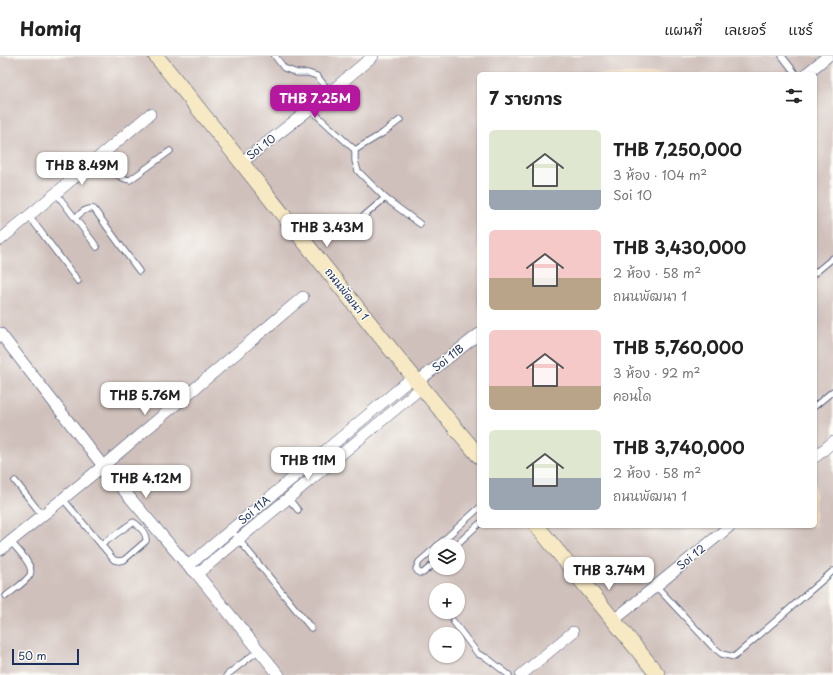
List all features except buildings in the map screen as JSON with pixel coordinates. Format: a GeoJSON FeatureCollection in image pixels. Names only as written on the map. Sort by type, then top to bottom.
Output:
{"type":"FeatureCollection","features":[{"type":"Feature","properties":{"kind":"main road","name":"ถนนพัฒนา 1"},"geometry":{"type":"LineString","coordinates":[[156,56],[417,382],[477,454]]}},
{"type":"Feature","properties":{"kind":"main road"},"geometry":{"type":"LineString","coordinates":[[539,528],[658,675]]}},
{"type":"Feature","properties":{"kind":"street","name":"Soi 10"},"geometry":{"type":"LineString","coordinates":[[242,162],[310,109],[373,56]]}},
{"type":"Feature","properties":{"kind":"street"},"geometry":{"type":"LineString","coordinates":[[808,72],[828,56]]}},
{"type":"Feature","properties":{"kind":"street"},"geometry":{"type":"LineString","coordinates":[[0,240],[150,114]]}},
{"type":"Feature","properties":{"kind":"street"},"geometry":{"type":"LineString","coordinates":[[0,550],[103,466],[303,297]]}},
{"type":"Feature","properties":{"kind":"street"},"geometry":{"type":"LineString","coordinates":[[0,333],[103,466],[188,566],[197,574],[279,675]]}},
{"type":"Feature","properties":{"kind":"street","name":"Soi 11B"},"geometry":{"type":"LineString","coordinates":[[417,382],[477,336]]}},
{"type":"Feature","properties":{"kind":"street"},"geometry":{"type":"LineString","coordinates":[[197,574],[302,486],[417,382]]}},
{"type":"Feature","properties":{"kind":"street","name":"Soi 11A"},"geometry":{"type":"LineString","coordinates":[[188,566],[295,476],[417,382]]}},
{"type":"Feature","properties":{"kind":"street"},"geometry":{"type":"LineString","coordinates":[[817,455],[833,442]]}},
{"type":"Feature","properties":{"kind":"street"},"geometry":{"type":"LineString","coordinates":[[295,476],[302,486]]}},
{"type":"Feature","properties":{"kind":"street"},"geometry":{"type":"LineString","coordinates":[[248,515],[256,525]]}},
{"type":"Feature","properties":{"kind":"street","name":"Soi 12"},"geometry":{"type":"LineString","coordinates":[[614,620],[728,528]]}},
{"type":"Feature","properties":{"kind":"street"},"geometry":{"type":"LineString","coordinates":[[521,675],[573,632]]}},
{"type":"Feature","properties":{"kind":"lane"},"geometry":{"type":"LineString","coordinates":[[275,56],[284,68],[297,73],[308,72],[317,76],[330,92]]}},
{"type":"Feature","properties":{"kind":"lane"},"geometry":{"type":"LineString","coordinates":[[782,56],[794,72]]}},
{"type":"Feature","properties":{"kind":"lane"},"geometry":{"type":"LineString","coordinates":[[310,109],[355,150],[355,161],[358,170],[385,198],[420,224]]}},
{"type":"Feature","properties":{"kind":"lane"},"geometry":{"type":"LineString","coordinates":[[355,150],[383,133],[400,120]]}},
{"type":"Feature","properties":{"kind":"lane"},"geometry":{"type":"LineString","coordinates":[[100,156],[117,175],[124,180],[130,180],[170,151]]}},
{"type":"Feature","properties":{"kind":"lane"},"geometry":{"type":"LineString","coordinates":[[56,193],[76,217],[97,247]]}},
{"type":"Feature","properties":{"kind":"lane"},"geometry":{"type":"LineString","coordinates":[[345,232],[385,198]]}},
{"type":"Feature","properties":{"kind":"lane"},"geometry":{"type":"LineString","coordinates":[[76,217],[84,210],[89,208],[94,209],[139,270]]}},
{"type":"Feature","properties":{"kind":"lane"},"geometry":{"type":"LineString","coordinates":[[29,216],[78,281]]}},
{"type":"Feature","properties":{"kind":"lane"},"geometry":{"type":"LineString","coordinates":[[817,271],[833,258]]}},
{"type":"Feature","properties":{"kind":"lane"},"geometry":{"type":"LineString","coordinates":[[817,404],[833,391]]}},
{"type":"Feature","properties":{"kind":"lane"},"geometry":{"type":"LineString","coordinates":[[15,481],[42,515]]}},
{"type":"Feature","properties":{"kind":"lane"},"geometry":{"type":"LineString","coordinates":[[288,498],[298,510]]}},
{"type":"Feature","properties":{"kind":"lane"},"geometry":{"type":"LineString","coordinates":[[63,499],[101,545],[114,560],[124,560],[146,541],[146,538],[145,534],[136,523],[133,522],[101,545]]}},
{"type":"Feature","properties":{"kind":"lane"},"geometry":{"type":"LineString","coordinates":[[445,539],[477,510]]}},
{"type":"Feature","properties":{"kind":"lane"},"geometry":{"type":"LineString","coordinates":[[463,539],[477,526]]}},
{"type":"Feature","properties":{"kind":"lane"},"geometry":{"type":"LineString","coordinates":[[231,530],[311,628]]}},
{"type":"Feature","properties":{"kind":"lane"},"geometry":{"type":"LineString","coordinates":[[6,596],[30,576],[32,570],[30,565],[10,541]]}},
{"type":"Feature","properties":{"kind":"lane"},"geometry":{"type":"LineString","coordinates":[[429,553],[419,562],[416,569],[420,573],[423,573],[429,568]]}},
{"type":"Feature","properties":{"kind":"lane"},"geometry":{"type":"LineString","coordinates":[[656,586],[712,646],[722,654],[734,657],[833,571]]}},
{"type":"Feature","properties":{"kind":"lane"},"geometry":{"type":"LineString","coordinates":[[453,621],[478,654],[487,658],[509,675]]}},
{"type":"Feature","properties":{"kind":"lane"},"geometry":{"type":"LineString","coordinates":[[228,675],[259,650]]}},
{"type":"Feature","properties":{"kind":"shaded area"},"geometry":{"type":"Polygon","coordinates":[[[0,56],[833,56],[833,675],[0,675],[0,56]]]}}]}
